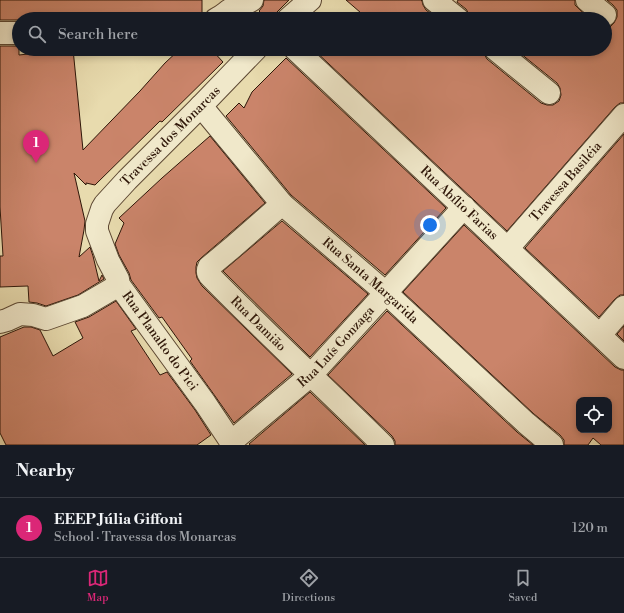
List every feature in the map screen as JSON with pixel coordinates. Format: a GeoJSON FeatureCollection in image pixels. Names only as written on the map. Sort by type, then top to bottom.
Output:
{"type":"FeatureCollection","features":[{"type":"Feature","properties":{"kind":"street"},"geometry":{"type":"LineString","coordinates":[[296,12],[310,0]]}},
{"type":"Feature","properties":{"kind":"street"},"geometry":{"type":"LineString","coordinates":[[434,0],[449,12]]}},
{"type":"Feature","properties":{"kind":"street"},"geometry":{"type":"LineString","coordinates":[[587,0],[601,12]]}},
{"type":"Feature","properties":{"kind":"street"},"geometry":{"type":"LineString","coordinates":[[0,33],[12,33]]}},
{"type":"Feature","properties":{"kind":"street","name":"Travessa dos Monarcas"},"geometry":{"type":"LineString","coordinates":[[97,231],[98,220],[105,204],[249,56]]}},
{"type":"Feature","properties":{"kind":"street","name":"Rua Abílio Farias"},"geometry":{"type":"LineString","coordinates":[[302,56],[624,358]]}},
{"type":"Feature","properties":{"kind":"street"},"geometry":{"type":"LineString","coordinates":[[504,56],[549,93]]}},
{"type":"Feature","properties":{"kind":"street","name":"Rua Santa Margarida"},"geometry":{"type":"LineString","coordinates":[[201,106],[282,204],[386,294],[526,423],[552,445]]}},
{"type":"Feature","properties":{"kind":"street","name":"Travessa Basiléia"},"geometry":{"type":"LineString","coordinates":[[508,248],[624,115]]}},
{"type":"Feature","properties":{"kind":"street","name":"Rua Damião"},"geometry":{"type":"LineString","coordinates":[[282,204],[209,267],[208,273],[262,328],[383,445]]}},
{"type":"Feature","properties":{"kind":"street","name":"Rua Luís Gonzaga"},"geometry":{"type":"LineString","coordinates":[[232,443],[311,375],[464,208]]}},
{"type":"Feature","properties":{"kind":"street","name":"Rua Planalto do Pici"},"geometry":{"type":"LineString","coordinates":[[97,231],[108,260],[118,279],[119,285],[205,403],[232,443]]}},
{"type":"Feature","properties":{"kind":"street"},"geometry":{"type":"LineString","coordinates":[[0,322],[20,314],[33,315],[46,319],[83,306],[119,285]]}},
{"type":"Feature","properties":{"kind":"street"},"geometry":{"type":"LineString","coordinates":[[600,335],[624,307]]}},
{"type":"Feature","properties":{"kind":"building"},"geometry":{"type":"Polygon","coordinates":[[[0,0],[202,0],[202,12],[12,12],[12,20],[0,20],[0,0]]]}},
{"type":"Feature","properties":{"kind":"building"},"geometry":{"type":"Polygon","coordinates":[[[264,0],[289,0],[277,12],[260,12],[259,11],[263,6],[264,0]]]}},
{"type":"Feature","properties":{"kind":"building"},"geometry":{"type":"Polygon","coordinates":[[[346,0],[421,0],[429,12],[360,12],[346,0]]]}},
{"type":"Feature","properties":{"kind":"building"},"geometry":{"type":"Polygon","coordinates":[[[458,0],[575,0],[575,5],[582,12],[468,12],[457,2],[458,0]]]}},
{"type":"Feature","properties":{"kind":"building"},"geometry":{"type":"Polygon","coordinates":[[[607,0],[624,0],[624,103],[620,103],[615,107],[507,231],[320,56],[485,56],[541,103],[553,105],[559,101],[561,95],[560,88],[557,83],[524,56],[612,56],[612,25],[617,17],[617,10],[607,0]]]}},
{"type":"Feature","properties":{"kind":"building"},"geometry":{"type":"Polygon","coordinates":[[[0,46],[12,46],[12,56],[74,56],[83,150],[172,56],[217,56],[223,62],[95,185],[86,183],[86,185],[74,173],[85,221],[79,257],[90,247],[99,281],[102,275],[104,279],[78,295],[46,306],[29,302],[28,286],[0,287],[0,256],[3,256],[0,207],[0,46]]]}},
{"type":"Feature","properties":{"kind":"building"},"geometry":{"type":"Polygon","coordinates":[[[286,58],[446,208],[385,275],[291,195],[226,116],[239,103],[244,108],[252,92],[286,58]]]}},
{"type":"Feature","properties":{"kind":"building"},"geometry":{"type":"Polygon","coordinates":[[[624,134],[624,295],[620,295],[615,299],[599,317],[525,248],[624,134]]]}},
{"type":"Feature","properties":{"kind":"building"},"geometry":{"type":"Polygon","coordinates":[[[210,136],[265,203],[197,262],[197,278],[202,286],[292,374],[234,423],[190,361],[192,359],[162,317],[159,318],[131,280],[115,244],[124,223],[119,218],[210,136]]]}},
{"type":"Feature","properties":{"kind":"building"},"geometry":{"type":"Polygon","coordinates":[[[282,221],[368,294],[310,357],[223,271],[282,221]]]}},
{"type":"Feature","properties":{"kind":"building"},"geometry":{"type":"Polygon","coordinates":[[[464,225],[615,367],[624,370],[624,445],[601,445],[593,438],[588,445],[564,445],[564,440],[560,435],[534,414],[403,292],[464,225]]]}},
{"type":"Feature","properties":{"kind":"building"},"geometry":{"type":"Polygon","coordinates":[[[116,301],[136,329],[131,331],[160,375],[167,372],[211,435],[197,445],[6,445],[0,433],[0,337],[24,327],[31,327],[40,330],[53,356],[83,338],[75,322],[89,317],[116,301]]]}},
{"type":"Feature","properties":{"kind":"building"},"geometry":{"type":"Polygon","coordinates":[[[387,311],[517,432],[533,445],[395,445],[395,441],[392,436],[328,375],[387,311]]]}},
{"type":"Feature","properties":{"kind":"building"},"geometry":{"type":"Polygon","coordinates":[[[624,326],[624,341],[617,334],[624,326]]]}},
{"type":"Feature","properties":{"kind":"building"},"geometry":{"type":"Polygon","coordinates":[[[310,392],[365,445],[249,444],[310,392]]]}},
{"type":"Feature","properties":{"kind":"place","name":"EEEP Júlia Giffoni"},"geometry":{"type":"Point","coordinates":[36,163]}}]}
